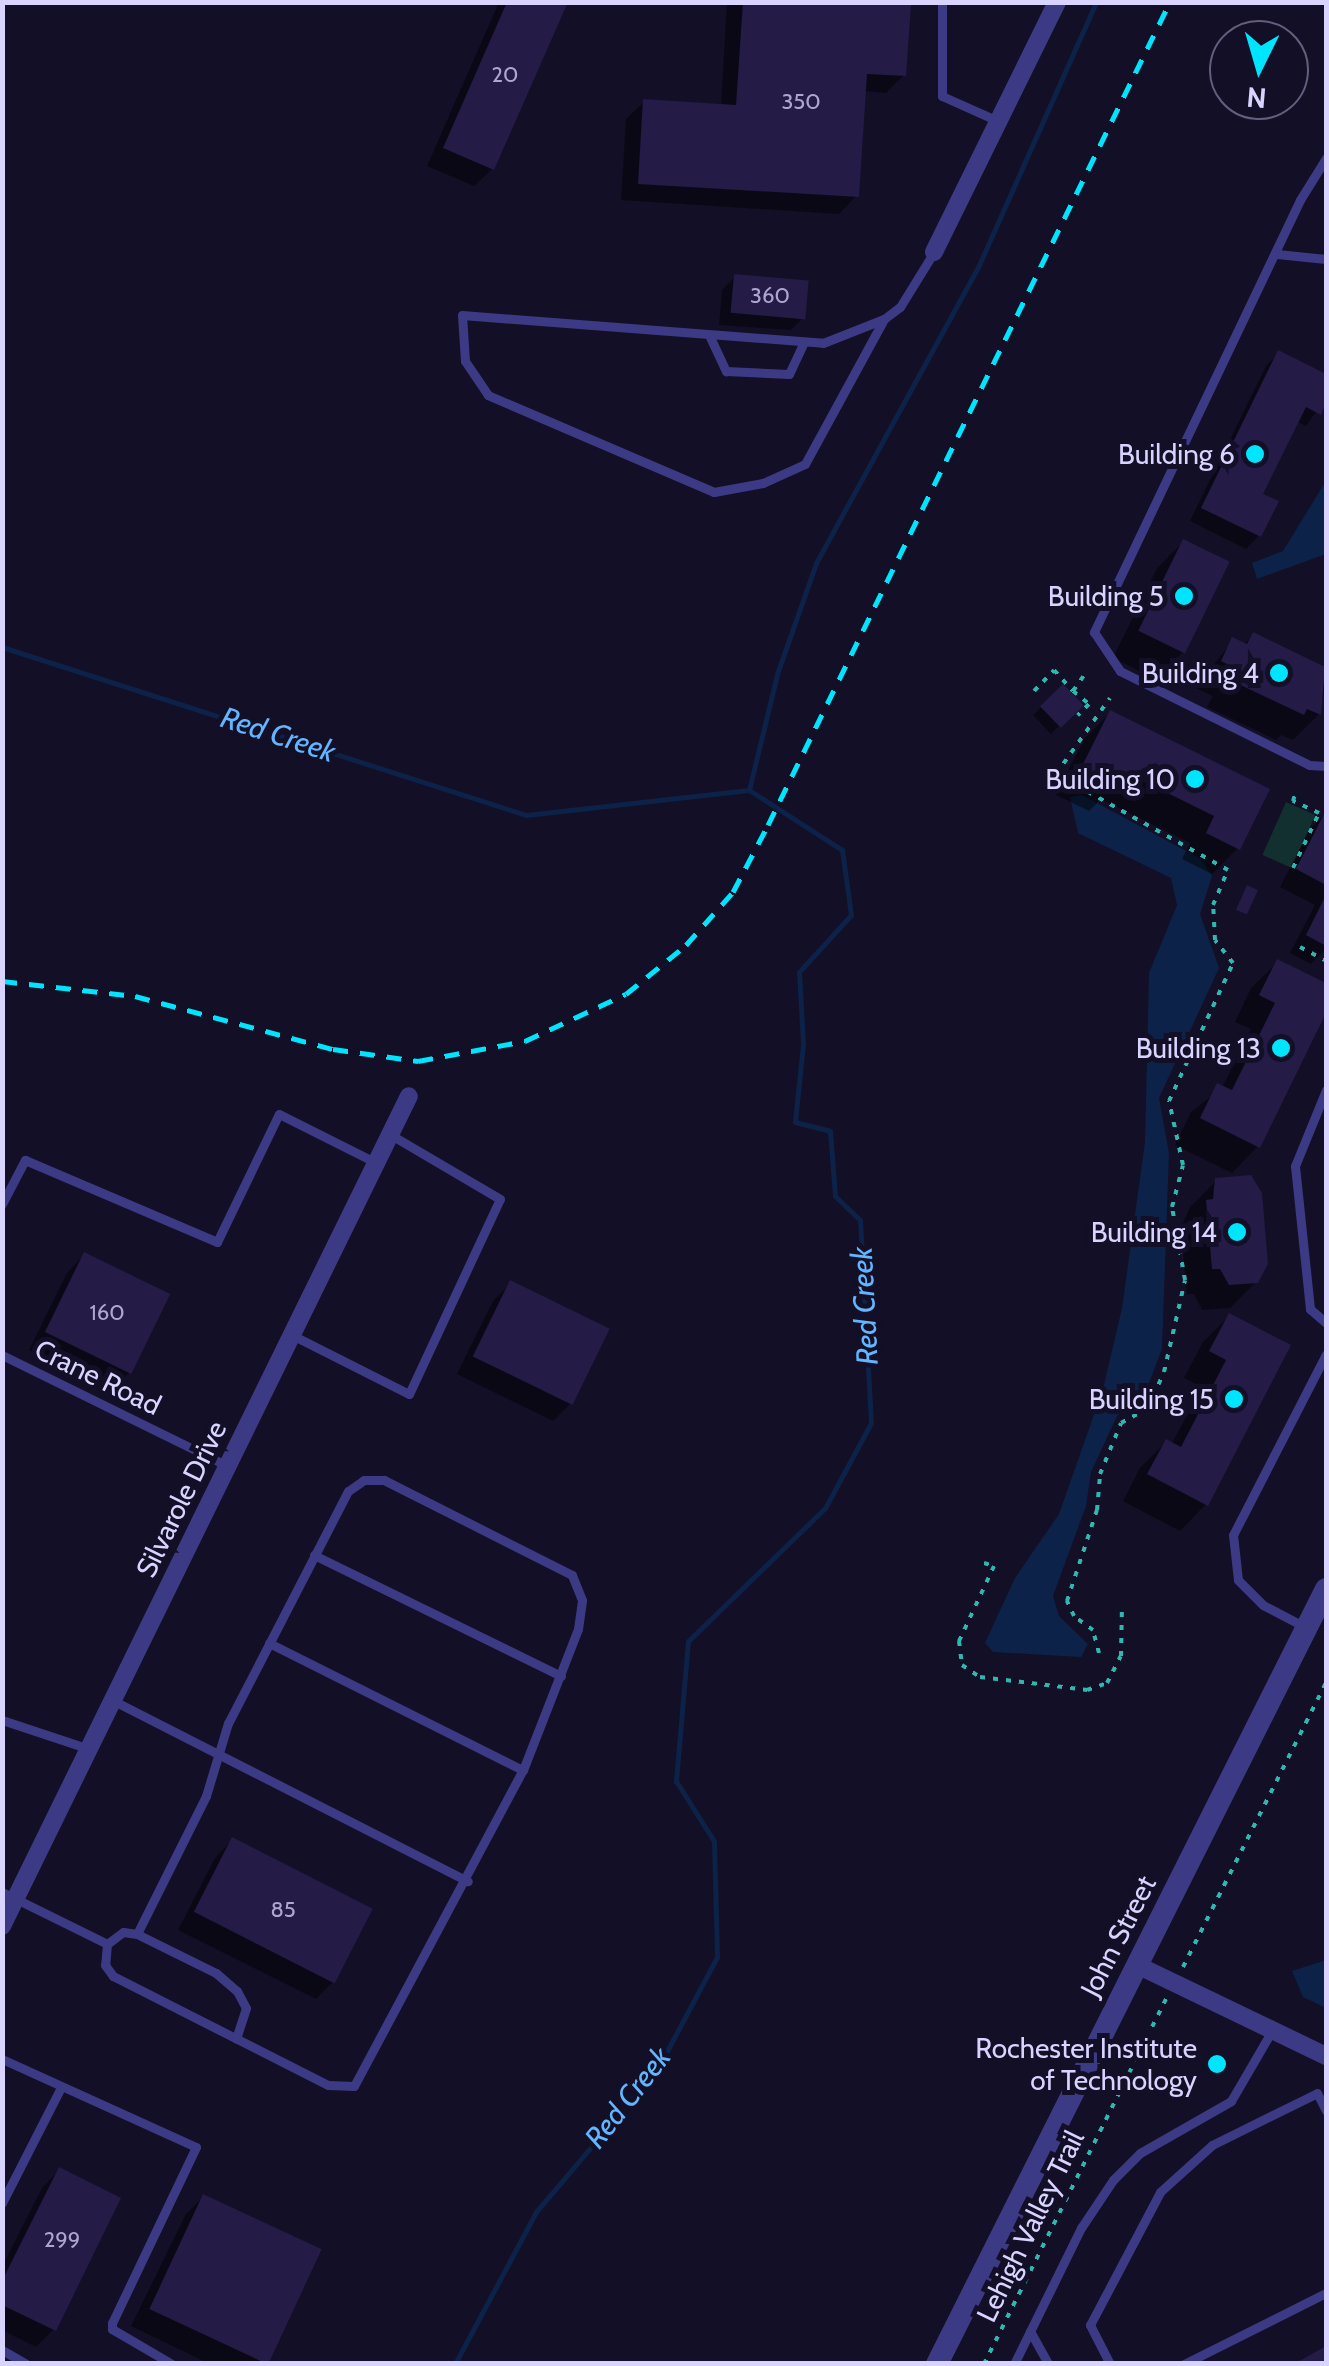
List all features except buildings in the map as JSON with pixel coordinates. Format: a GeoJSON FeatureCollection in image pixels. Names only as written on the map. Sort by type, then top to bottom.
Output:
{"type":"FeatureCollection","features":[{"type":"Feature","properties":{"kind":"street"},"geometry":{"type":"LineString","coordinates":[[934,252],[1057,2]]}},
{"type":"Feature","properties":{"kind":"street","name":"Silvarole Drive"},"geometry":{"type":"LineString","coordinates":[[2,1926],[9,1896],[90,1748],[409,1096]]}},
{"type":"Feature","properties":{"kind":"street","name":"John Street"},"geometry":{"type":"LineString","coordinates":[[938,2364],[1326,1589]]}},
{"type":"Feature","properties":{"kind":"street"},"geometry":{"type":"LineString","coordinates":[[1136,1965],[1270,2034],[1326,2056]]}},
{"type":"Feature","properties":{"kind":"lane"},"geometry":{"type":"LineString","coordinates":[[942,2],[942,96],[998,121]]}},
{"type":"Feature","properties":{"kind":"lane"},"geometry":{"type":"LineString","coordinates":[[1326,158],[1094,632],[1120,671],[1309,765],[1326,766]]}},
{"type":"Feature","properties":{"kind":"lane"},"geometry":{"type":"LineString","coordinates":[[884,320],[805,464],[763,483],[714,492],[488,395],[466,361],[462,315],[804,342],[858,333],[884,320],[900,307],[934,252]]}},
{"type":"Feature","properties":{"kind":"lane"},"geometry":{"type":"LineString","coordinates":[[1277,254],[1326,259]]}},
{"type":"Feature","properties":{"kind":"lane"},"geometry":{"type":"LineString","coordinates":[[710,337],[726,370],[789,374],[804,342]]}},
{"type":"Feature","properties":{"kind":"lane"},"geometry":{"type":"LineString","coordinates":[[1326,1090],[1295,1166],[1310,1309],[1326,1323]]}},
{"type":"Feature","properties":{"kind":"lane"},"geometry":{"type":"LineString","coordinates":[[2,1204],[25,1160],[217,1242],[279,1114],[375,1162]]}},
{"type":"Feature","properties":{"kind":"lane"},"geometry":{"type":"LineString","coordinates":[[292,1335],[409,1394],[500,1199],[390,1135]]}},
{"type":"Feature","properties":{"kind":"lane"},"geometry":{"type":"LineString","coordinates":[[1307,1628],[1262,1605],[1238,1580],[1233,1535],[1326,1354]]}},
{"type":"Feature","properties":{"kind":"lane","name":"Crane Road"},"geometry":{"type":"LineString","coordinates":[[2,1355],[228,1466]]}},
{"type":"Feature","properties":{"kind":"lane"},"geometry":{"type":"LineString","coordinates":[[136,1934],[206,1796],[215,1754],[348,1492],[364,1480],[384,1480],[572,1575],[582,1600],[561,1676],[522,1770],[468,1882],[354,2086],[328,2085],[113,1976],[105,1965],[107,1944],[123,1932],[136,1934],[216,1973],[236,1991],[246,2008],[236,2038]]}},
{"type":"Feature","properties":{"kind":"lane"},"geometry":{"type":"LineString","coordinates":[[314,1554],[561,1676]]}},
{"type":"Feature","properties":{"kind":"lane"},"geometry":{"type":"LineString","coordinates":[[269,1642],[522,1770]]}},
{"type":"Feature","properties":{"kind":"lane"},"geometry":{"type":"LineString","coordinates":[[113,1701],[468,1882]]}},
{"type":"Feature","properties":{"kind":"lane"},"geometry":{"type":"LineString","coordinates":[[2,1720],[90,1748]]}},
{"type":"Feature","properties":{"kind":"lane"},"geometry":{"type":"LineString","coordinates":[[9,1896],[107,1944]]}},
{"type":"Feature","properties":{"kind":"lane"},"geometry":{"type":"LineString","coordinates":[[1014,2364],[1081,2228],[1113,2180],[1140,2153],[1232,2101],[1270,2034]]}},
{"type":"Feature","properties":{"kind":"lane"},"geometry":{"type":"LineString","coordinates":[[2,2059],[196,2147],[112,2323],[112,2329],[172,2364]]}},
{"type":"Feature","properties":{"kind":"lane"},"geometry":{"type":"LineString","coordinates":[[2,2203],[61,2087]]}},
{"type":"Feature","properties":{"kind":"lane"},"geometry":{"type":"LineString","coordinates":[[1110,2364],[1090,2325],[1160,2192],[1212,2145],[1317,2093],[1326,2110]]}},
{"type":"Feature","properties":{"kind":"lane"},"geometry":{"type":"LineString","coordinates":[[1184,2364],[1326,2293]]}},
{"type":"Feature","properties":{"kind":"lane"},"geometry":{"type":"LineString","coordinates":[[1030,2331],[1048,2364]]}},
{"type":"Feature","properties":{"kind":"lane"},"geometry":{"type":"LineString","coordinates":[[2,2350],[26,2364]]}},
{"type":"Feature","properties":{"kind":"path"},"geometry":{"type":"LineString","coordinates":[[1034,690],[1054,670],[1089,704],[1078,716]]}},
{"type":"Feature","properties":{"kind":"path"},"geometry":{"type":"LineString","coordinates":[[1073,690],[1086,674]]}},
{"type":"Feature","properties":{"kind":"path"},"geometry":{"type":"LineString","coordinates":[[1099,1653],[1092,1630],[1074,1616],[1067,1601],[1114,1440],[1122,1423],[1148,1408],[1164,1372],[1186,1280],[1172,1206],[1184,1165],[1169,1101],[1232,963],[1215,940],[1214,905],[1228,870],[1056,774],[1110,698]]}},
{"type":"Feature","properties":{"kind":"path"},"geometry":{"type":"LineString","coordinates":[[1293,868],[1319,813],[1293,800],[1296,791]]}},
{"type":"Feature","properties":{"kind":"path"},"geometry":{"type":"LineString","coordinates":[[1300,947],[1326,961]]}},
{"type":"Feature","properties":{"kind":"path"},"geometry":{"type":"LineString","coordinates":[[984,1563],[994,1566],[959,1641],[962,1665],[980,1677],[1087,1690],[1107,1682],[1121,1656],[1122,1606]]}},
{"type":"Feature","properties":{"kind":"path"},"geometry":{"type":"LineString","coordinates":[[1180,1971],[1326,1683]]}},
{"type":"Feature","properties":{"kind":"path","name":"Lehigh Valley Trail"},"geometry":{"type":"LineString","coordinates":[[984,2364],[1166,1999]]}},
{"type":"Feature","properties":{"kind":"green space"},"geometry":{"type":"Polygon","coordinates":[[[1286,802],[1315,815],[1292,868],[1262,855],[1286,802]]]}},
{"type":"Feature","properties":{"kind":"water"},"geometry":{"type":"Polygon","coordinates":[[[1326,481],[1326,554],[1257,579],[1252,563],[1283,551],[1326,481]]]}},
{"type":"Feature","properties":{"kind":"water"},"geometry":{"type":"Polygon","coordinates":[[[1082,795],[1201,859],[1212,876],[1200,914],[1219,968],[1159,1098],[1169,1153],[1162,1349],[1147,1388],[1117,1416],[1091,1472],[1086,1506],[1053,1596],[1059,1616],[1088,1644],[1081,1657],[993,1652],[985,1643],[1015,1578],[1059,1514],[1103,1389],[1122,1308],[1145,1142],[1149,973],[1177,905],[1171,878],[1078,833],[1070,797],[1082,795]]]}},
{"type":"Feature","properties":{"kind":"water"},"geometry":{"type":"Polygon","coordinates":[[[1326,1960],[1326,2008],[1303,1997],[1292,1971],[1326,1960]]]}},
{"type":"Feature","properties":{"kind":"waterway"},"geometry":{"type":"LineString","coordinates":[[749,790],[777,674],[816,563],[979,265],[1096,2]]}},
{"type":"Feature","properties":{"kind":"waterway","name":"Red Creek"},"geometry":{"type":"LineString","coordinates":[[2,647],[526,815],[749,790],[842,850],[851,915],[799,972],[803,1044],[795,1122],[830,1131],[835,1196],[860,1220],[871,1423],[825,1508],[688,1641],[676,1781],[714,1841],[717,1957],[658,2068],[536,2212],[455,2364]]}},
{"type":"Feature","properties":{"kind":"railway"},"geometry":{"type":"LineString","coordinates":[[2,981],[135,996],[333,1049],[418,1061],[525,1041],[626,994],[686,945],[733,892],[768,825],[1170,2]]}},
{"type":"Feature","properties":{"kind":"place","name":"Building 6"},"geometry":{"type":"Point","coordinates":[1255,454]}},
{"type":"Feature","properties":{"kind":"place","name":"Building 5"},"geometry":{"type":"Point","coordinates":[1184,596]}},
{"type":"Feature","properties":{"kind":"place","name":"Building 4"},"geometry":{"type":"Point","coordinates":[1279,673]}},
{"type":"Feature","properties":{"kind":"place","name":"Building 10"},"geometry":{"type":"Point","coordinates":[1195,779]}},
{"type":"Feature","properties":{"kind":"place","name":"Building 13"},"geometry":{"type":"Point","coordinates":[1281,1048]}},
{"type":"Feature","properties":{"kind":"place","name":"Building 14"},"geometry":{"type":"Point","coordinates":[1237,1232]}},
{"type":"Feature","properties":{"kind":"place","name":"Building 15"},"geometry":{"type":"Point","coordinates":[1234,1399]}},
{"type":"Feature","properties":{"kind":"place","name":"Rochester Institute of Technology"},"geometry":{"type":"Point","coordinates":[1217,2064]}}]}
